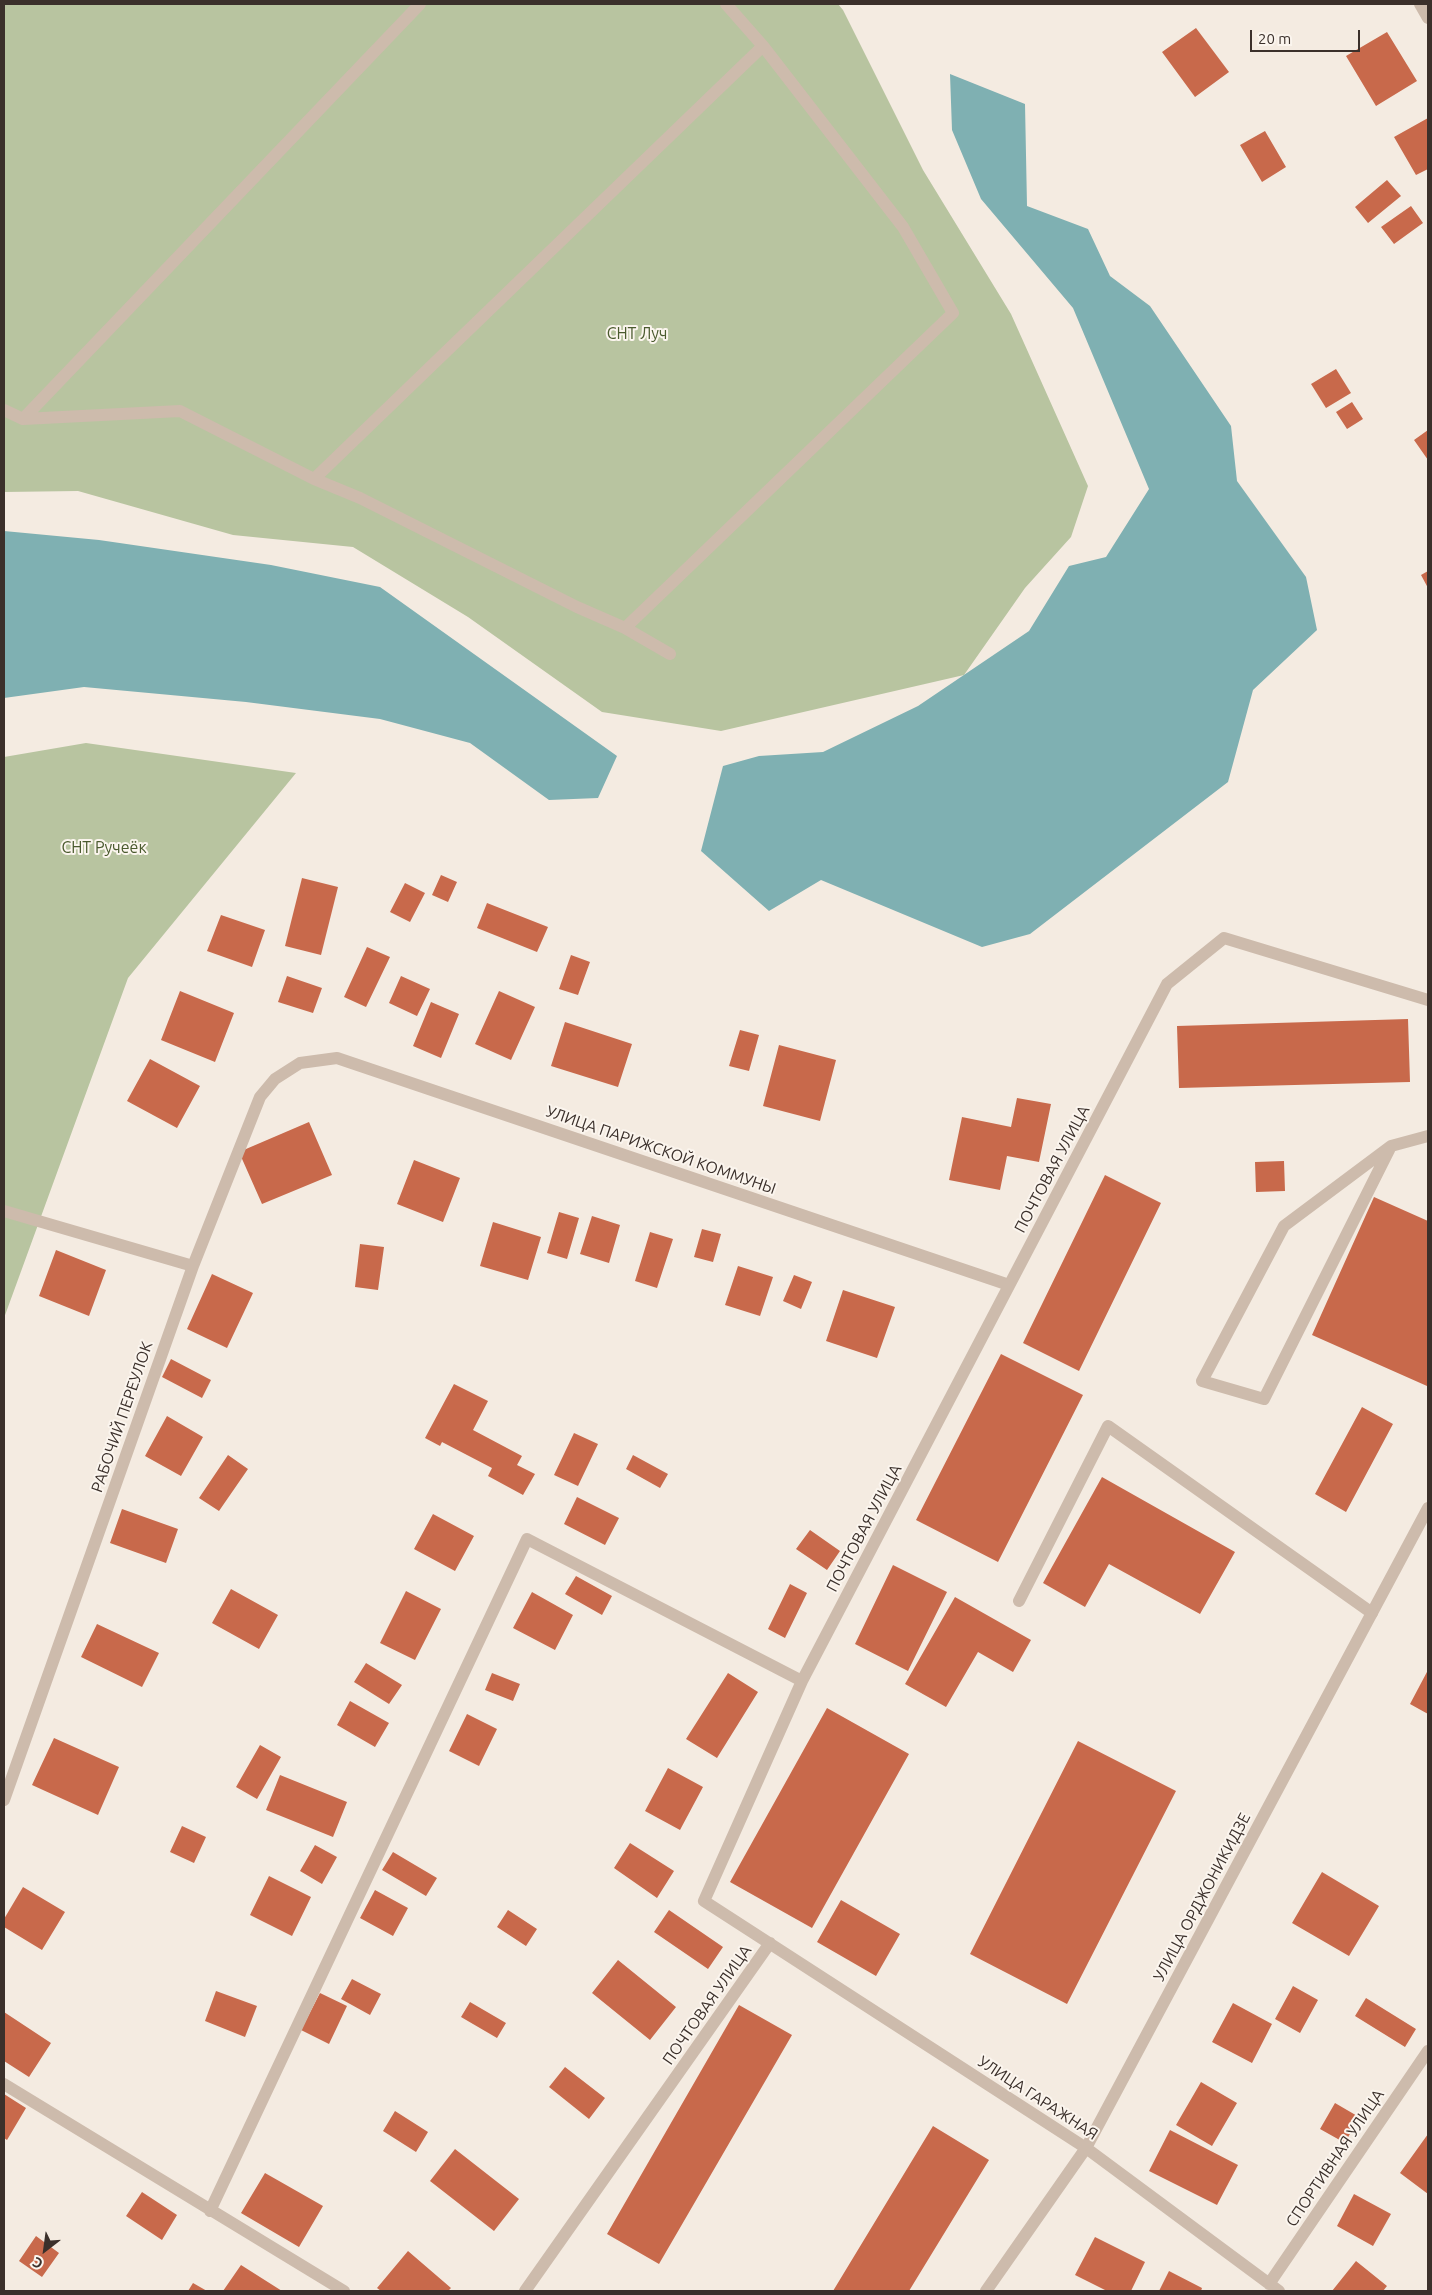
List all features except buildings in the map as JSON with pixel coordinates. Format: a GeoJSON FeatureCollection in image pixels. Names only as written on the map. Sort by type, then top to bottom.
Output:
{"type":"FeatureCollection","features":[{"type":"Feature","properties":{"kind":"street"},"geometry":{"type":"LineString","coordinates":[[23,419],[420,4]]}},
{"type":"Feature","properties":{"kind":"street"},"geometry":{"type":"LineString","coordinates":[[625,628],[953,313],[903,227],[763,46],[726,4]]}},
{"type":"Feature","properties":{"kind":"street"},"geometry":{"type":"LineString","coordinates":[[1420,4],[1428,18]]}},
{"type":"Feature","properties":{"kind":"street"},"geometry":{"type":"LineString","coordinates":[[314,479],[763,46]]}},
{"type":"Feature","properties":{"kind":"street"},"geometry":{"type":"LineString","coordinates":[[4,410],[23,419],[180,412],[314,479],[360,498],[577,607],[625,628],[670,654]]}},
{"type":"Feature","properties":{"kind":"street","name":"ПОЧТОВАЯ УЛИЦА"},"geometry":{"type":"LineString","coordinates":[[525,2291],[770,1943],[704,1901],[802,1681],[1167,984],[1224,938],[1428,1000]]}},
{"type":"Feature","properties":{"kind":"street","name":"УЛИЦА ПАРИЖСКОЙ КОММУНЫ"},"geometry":{"type":"LineString","coordinates":[[300,1063],[337,1058],[1009,1285]]}},
{"type":"Feature","properties":{"kind":"street","name":"РАБОЧИЙ ПЕРЕУЛОК"},"geometry":{"type":"LineString","coordinates":[[4,1800],[193,1266],[260,1097],[275,1079],[300,1063]]}},
{"type":"Feature","properties":{"kind":"street"},"geometry":{"type":"LineString","coordinates":[[1391,1146],[1264,1399],[1202,1381],[1284,1226],[1391,1146],[1428,1136]]}},
{"type":"Feature","properties":{"kind":"street"},"geometry":{"type":"LineString","coordinates":[[4,1210],[193,1266]]}},
{"type":"Feature","properties":{"kind":"street"},"geometry":{"type":"LineString","coordinates":[[1019,1602],[1108,1426],[1372,1613]]}},
{"type":"Feature","properties":{"kind":"street","name":"УЛИЦА ОРДЖОНИКИДЗЕ"},"geometry":{"type":"LineString","coordinates":[[986,2291],[1086,2148],[1428,1508]]}},
{"type":"Feature","properties":{"kind":"street"},"geometry":{"type":"LineString","coordinates":[[210,2211],[527,1539],[802,1681]]}},
{"type":"Feature","properties":{"kind":"street","name":"УЛИЦА ГАРАЖНАЯ"},"geometry":{"type":"LineString","coordinates":[[770,1943],[1086,2148],[1274,2288]]}},
{"type":"Feature","properties":{"kind":"street","name":"СПОРТИВНАЯ УЛИЦА"},"geometry":{"type":"LineString","coordinates":[[1274,2288],[1428,2051]]}},
{"type":"Feature","properties":{"kind":"street"},"geometry":{"type":"LineString","coordinates":[[4,2084],[344,2291]]}},
{"type":"Feature","properties":{"kind":"green space","name":"СНТ Луч"},"geometry":{"type":"Polygon","coordinates":[[[4,4],[838,4],[843,10],[923,170],[1011,314],[1088,486],[1071,537],[1025,588],[964,675],[721,731],[602,712],[468,617],[353,547],[233,535],[78,491],[4,492],[4,4]]]}},
{"type":"Feature","properties":{"kind":"green space","name":"СНТ Ручеёк"},"geometry":{"type":"Polygon","coordinates":[[[86,743],[296,773],[128,978],[4,1318],[4,757],[86,743]]]}},
{"type":"Feature","properties":{"kind":"water"},"geometry":{"type":"Polygon","coordinates":[[[950,74],[1025,104],[1027,206],[1088,229],[1110,276],[1150,306],[1231,426],[1237,481],[1306,577],[1317,630],[1253,690],[1228,782],[1030,934],[982,947],[821,880],[769,911],[701,851],[723,766],[759,756],[823,752],[918,706],[1029,631],[1069,566],[1106,557],[1149,489],[1073,308],[981,199],[952,130],[950,74]]]}},
{"type":"Feature","properties":{"kind":"water"},"geometry":{"type":"Polygon","coordinates":[[[4,531],[99,540],[271,565],[380,587],[617,756],[598,798],[549,800],[470,743],[380,719],[246,702],[84,687],[4,698],[4,531]]]}}]}
